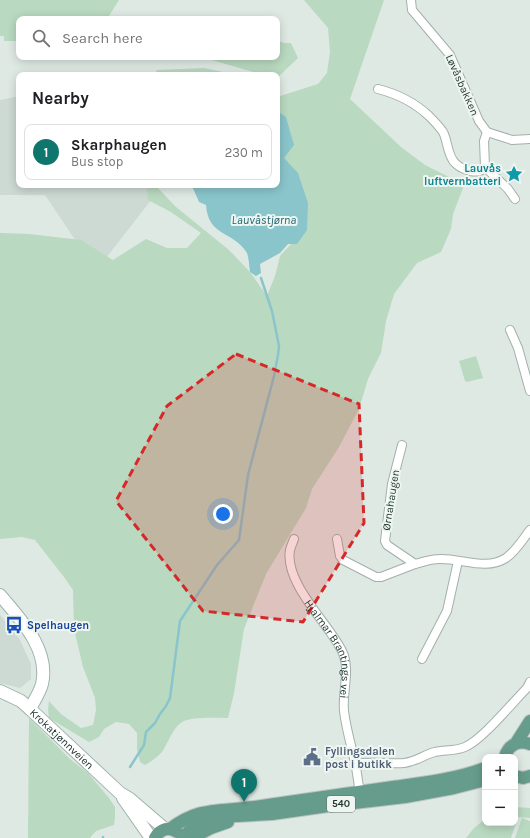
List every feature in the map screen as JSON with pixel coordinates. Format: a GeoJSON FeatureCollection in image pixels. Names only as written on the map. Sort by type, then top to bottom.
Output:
{"type":"FeatureCollection","features":[{"type":"Feature","properties":{"kind":"main road"},"geometry":{"type":"LineString","coordinates":[[0,595],[33,638],[42,662],[42,685],[30,709]]}},
{"type":"Feature","properties":{"kind":"main road","name":"Krokatjønnveien"},"geometry":{"type":"LineString","coordinates":[[0,691],[21,701],[120,793],[168,829]]}},
{"type":"Feature","properties":{"kind":"main road"},"geometry":{"type":"LineString","coordinates":[[506,754],[509,748],[516,743],[530,722]]}},
{"type":"Feature","properties":{"kind":"main road"},"geometry":{"type":"LineString","coordinates":[[516,743],[521,742],[530,744]]}},
{"type":"Feature","properties":{"kind":"main road","name":"540"},"geometry":{"type":"LineString","coordinates":[[155,838],[158,833],[201,812],[241,808],[434,781],[482,769]]}},
{"type":"Feature","properties":{"kind":"main road"},"geometry":{"type":"LineString","coordinates":[[518,777],[523,778],[530,776]]}},
{"type":"Feature","properties":{"kind":"main road","name":"540"},"geometry":{"type":"LineString","coordinates":[[168,829],[178,833],[182,838],[202,822],[218,817],[244,816],[405,797],[482,781]]}},
{"type":"Feature","properties":{"kind":"main road","name":"Krokatjønnveien"},"geometry":{"type":"LineString","coordinates":[[120,793],[151,838]]}},
{"type":"Feature","properties":{"kind":"main road","name":"540"},"geometry":{"type":"LineString","coordinates":[[192,838],[211,828],[244,816]]}},
{"type":"Feature","properties":{"kind":"street","name":"Løvåsbakken"},"geometry":{"type":"LineString","coordinates":[[411,0],[412,10],[450,55],[479,121],[488,132]]}},
{"type":"Feature","properties":{"kind":"street"},"geometry":{"type":"LineString","coordinates":[[378,89],[397,94],[408,99],[421,108],[437,123],[444,133],[449,152],[455,163],[463,169],[475,172],[484,169],[485,166]]}},
{"type":"Feature","properties":{"kind":"street"},"geometry":{"type":"LineString","coordinates":[[515,199],[508,189],[485,166],[484,141],[488,132],[512,140],[530,139]]}},
{"type":"Feature","properties":{"kind":"street"},"geometry":{"type":"LineString","coordinates":[[510,330],[518,348],[530,392]]}},
{"type":"Feature","properties":{"kind":"street","name":"Ørnahaugen"},"geometry":{"type":"LineString","coordinates":[[402,445],[392,484],[385,540],[387,545],[415,564]]}},
{"type":"Feature","properties":{"kind":"street"},"geometry":{"type":"LineString","coordinates":[[337,539],[340,556],[343,560],[376,577],[428,560],[440,558],[480,563],[498,562],[512,553],[530,530]]}},
{"type":"Feature","properties":{"kind":"street","name":"Hjalmar Brantings vei"},"geometry":{"type":"LineString","coordinates":[[294,539],[290,550],[292,570],[311,608],[340,646],[345,658],[344,709],[360,792]]}},
{"type":"Feature","properties":{"kind":"street"},"geometry":{"type":"LineString","coordinates":[[422,660],[446,611],[458,561]]}},
{"type":"Feature","properties":{"kind":"street"},"geometry":{"type":"LineString","coordinates":[[355,764],[364,762],[403,763],[420,759],[434,752],[465,747],[482,735],[530,682]]}},
{"type":"Feature","properties":{"kind":"highlighted area"},"geometry":{"type":"Polygon","coordinates":[[[236,354],[359,404],[364,523],[303,622],[203,611],[116,501],[167,406],[236,354]]]}},
{"type":"Feature","properties":{"kind":"shaded area"},"geometry":{"type":"Polygon","coordinates":[[[16,97],[16,188],[153,188],[155,195],[96,271],[45,195],[0,195],[0,100],[16,97]]]}},
{"type":"Feature","properties":{"kind":"shaded area","name":"Spelhaugen"},"geometry":{"type":"Polygon","coordinates":[[[0,615],[20,640],[31,664],[31,679],[20,688],[0,683],[0,615]]]}},
{"type":"Feature","properties":{"kind":"green space"},"geometry":{"type":"Polygon","coordinates":[[[0,0],[119,0],[109,16],[16,16],[16,41],[4,41],[4,36],[0,36],[0,0]]]}},
{"type":"Feature","properties":{"kind":"green space"},"geometry":{"type":"Polygon","coordinates":[[[304,0],[384,0],[350,99],[401,147],[425,165],[459,182],[463,188],[453,214],[451,229],[441,252],[417,263],[394,294],[386,321],[381,353],[368,379],[359,409],[339,447],[312,489],[306,508],[266,574],[244,629],[234,693],[228,718],[197,718],[182,722],[172,733],[162,752],[145,765],[140,762],[137,749],[137,733],[129,724],[116,722],[104,729],[99,737],[89,742],[49,718],[49,701],[61,714],[81,728],[93,725],[96,710],[95,698],[83,667],[74,629],[73,590],[35,540],[22,537],[0,539],[0,233],[29,234],[81,240],[113,260],[146,239],[167,248],[187,248],[201,233],[171,212],[148,200],[147,188],[158,188],[176,207],[229,250],[250,272],[267,296],[275,276],[280,256],[303,231],[280,163],[280,96],[318,84],[327,73],[330,52],[328,28],[304,0]]]}},
{"type":"Feature","properties":{"kind":"green space"},"geometry":{"type":"Polygon","coordinates":[[[280,41],[291,43],[298,58],[280,75],[280,72],[254,72],[212,60],[280,60],[280,41]]]}},
{"type":"Feature","properties":{"kind":"green space"},"geometry":{"type":"Polygon","coordinates":[[[204,68],[223,72],[155,72],[157,70],[204,68]]]}},
{"type":"Feature","properties":{"kind":"green space"},"geometry":{"type":"Polygon","coordinates":[[[476,356],[483,378],[467,382],[465,381],[459,361],[476,356]]]}},
{"type":"Feature","properties":{"kind":"green space"},"geometry":{"type":"Polygon","coordinates":[[[29,718],[70,759],[88,773],[109,798],[115,807],[114,825],[96,831],[90,838],[28,838],[29,718]]]}},
{"type":"Feature","properties":{"kind":"green space"},"geometry":{"type":"Polygon","coordinates":[[[518,807],[530,808],[530,818],[518,817],[518,807]]]}},
{"type":"Feature","properties":{"kind":"green space"},"geometry":{"type":"Polygon","coordinates":[[[522,818],[530,821],[530,838],[515,838],[522,818]]]}},
{"type":"Feature","properties":{"kind":"green space"},"geometry":{"type":"Polygon","coordinates":[[[482,821],[482,826],[515,826],[511,838],[466,838],[474,828],[482,821]]]}},
{"type":"Feature","properties":{"kind":"water","name":"Lauvåstjørna"},"geometry":{"type":"Polygon","coordinates":[[[280,113],[286,117],[294,145],[284,158],[298,173],[308,203],[307,230],[297,244],[288,244],[280,253],[260,264],[261,273],[256,276],[250,272],[247,253],[242,246],[222,233],[211,223],[206,205],[199,202],[193,188],[280,188],[280,113]]]}},
{"type":"Feature","properties":{"kind":"waterway"},"geometry":{"type":"LineString","coordinates":[[130,767],[144,745],[146,732],[155,723],[170,698],[180,621],[217,565],[239,540],[248,475],[274,376],[279,346],[272,311],[261,278]]}},
{"type":"Feature","properties":{"kind":"place","name":"Lauvås luftvernbatteri"},"geometry":{"type":"Point","coordinates":[514,174]}},
{"type":"Feature","properties":{"kind":"place","name":"Spelhaugen"},"geometry":{"type":"Point","coordinates":[14,625]}},
{"type":"Feature","properties":{"kind":"place","name":"Fyllingsdalen post i butikk"},"geometry":{"type":"Point","coordinates":[312,757]}},
{"type":"Feature","properties":{"kind":"place","name":"Skarphaugen"},"geometry":{"type":"Point","coordinates":[244,802]}}]}
